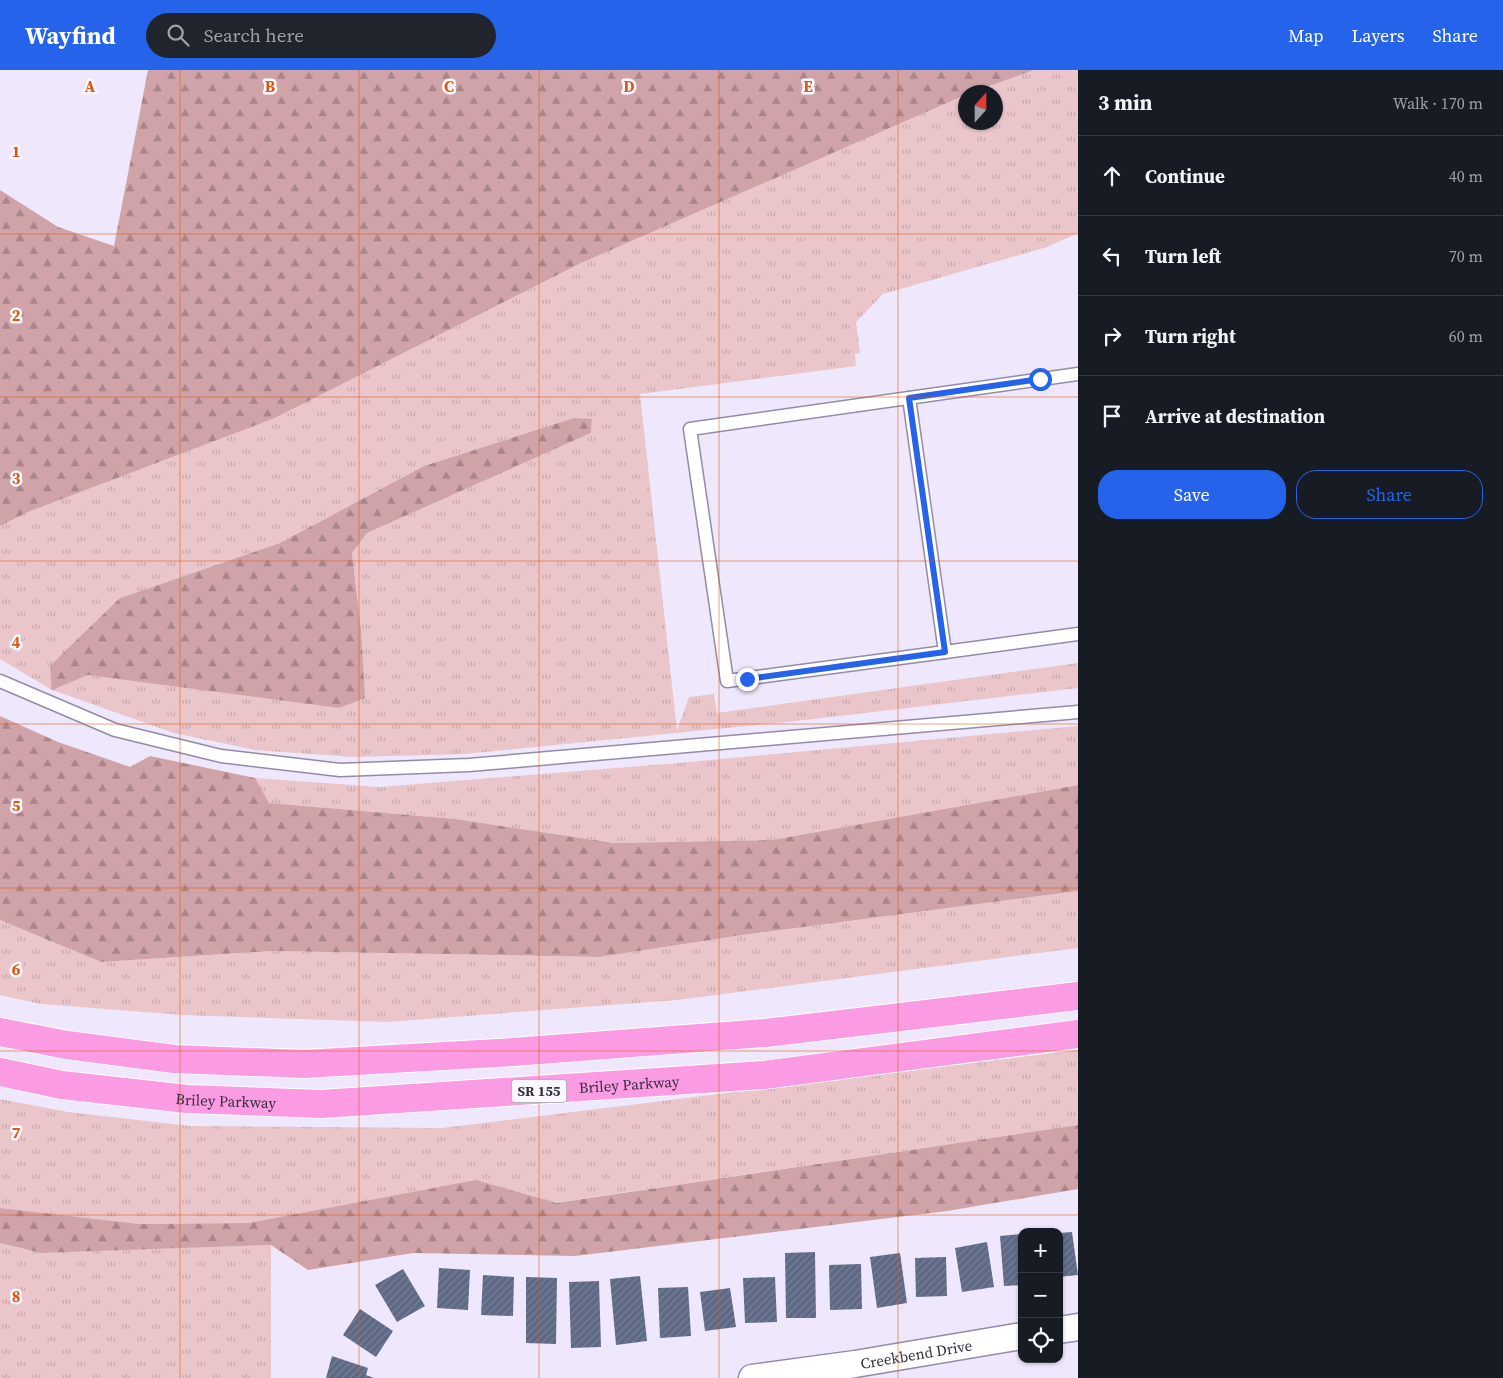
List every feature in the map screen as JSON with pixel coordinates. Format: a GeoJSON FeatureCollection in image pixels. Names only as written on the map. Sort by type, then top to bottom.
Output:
{"type":"FeatureCollection","features":[{"type":"Feature","properties":{"kind":"highway"},"geometry":{"type":"LineString","coordinates":[[0,1032],[68,1045],[174,1059],[304,1064],[513,1052],[765,1033],[1078,996]]}},
{"type":"Feature","properties":{"kind":"highway","name":"Briley Parkway"},"geometry":{"type":"LineString","coordinates":[[0,1072],[62,1085],[187,1099],[320,1104],[764,1075],[1078,1034]]}},
{"type":"Feature","properties":{"kind":"street"},"geometry":{"type":"LineString","coordinates":[[1063,1329],[1078,1327]]}},
{"type":"Feature","properties":{"kind":"street","name":"Creekbend Drive"},"geometry":{"type":"LineString","coordinates":[[752,1378],[856,1371],[1018,1337]]}},
{"type":"Feature","properties":{"kind":"lane"},"geometry":{"type":"LineString","coordinates":[[1078,374],[690,429],[727,681],[1078,634]]}},
{"type":"Feature","properties":{"kind":"lane"},"geometry":{"type":"LineString","coordinates":[[909,398],[945,652]]}},
{"type":"Feature","properties":{"kind":"lane"},"geometry":{"type":"LineString","coordinates":[[0,681],[45,702],[115,730],[221,756],[340,770],[469,765],[1078,712]]}},
{"type":"Feature","properties":{"kind":"green space"},"geometry":{"type":"Polygon","coordinates":[[[148,70],[1034,70],[992,85],[958,85],[958,98],[579,264],[275,418],[28,512],[0,526],[0,190],[58,227],[114,246],[148,70]]]}},
{"type":"Feature","properties":{"kind":"green space"},"geometry":{"type":"Polygon","coordinates":[[[1034,70],[1078,70],[1078,233],[1047,247],[883,294],[856,322],[860,353],[855,354],[856,366],[640,394],[677,731],[689,697],[714,694],[717,713],[1078,663],[1078,688],[788,722],[464,754],[353,757],[255,750],[174,733],[52,690],[0,659],[0,526],[28,512],[275,418],[579,264],[958,98],[958,130],[1003,130],[1003,85],[992,85],[1034,70]],[[574,418],[424,466],[280,543],[120,598],[52,689],[88,675],[172,685],[361,630],[352,553],[367,533],[591,433],[592,420],[574,418]]]}},
{"type":"Feature","properties":{"kind":"green space"},"geometry":{"type":"Polygon","coordinates":[[[574,418],[592,419],[591,433],[367,533],[352,553],[361,630],[365,698],[339,708],[88,675],[52,690],[50,666],[120,598],[280,543],[424,466],[574,418]]]}},
{"type":"Feature","properties":{"kind":"green space"},"geometry":{"type":"Polygon","coordinates":[[[0,716],[58,742],[130,767],[150,756],[255,778],[269,803],[456,819],[614,843],[772,840],[1078,785],[1078,891],[742,935],[600,957],[272,951],[101,962],[0,920],[0,716]]]}},
{"type":"Feature","properties":{"kind":"green space"},"geometry":{"type":"Polygon","coordinates":[[[1078,726],[1078,785],[772,840],[614,843],[456,819],[268,803],[255,778],[379,787],[679,763],[1078,726]]]}},
{"type":"Feature","properties":{"kind":"green space"},"geometry":{"type":"Polygon","coordinates":[[[1078,891],[1078,948],[677,1000],[388,1022],[183,1015],[41,1004],[0,995],[0,920],[101,962],[272,951],[600,957],[742,935],[1078,891]]]}},
{"type":"Feature","properties":{"kind":"green space"},"geometry":{"type":"Polygon","coordinates":[[[1078,1050],[1078,1125],[271,1245],[271,1378],[0,1378],[0,1243],[41,1253],[270,1245],[249,1223],[140,1224],[0,1208],[0,1099],[68,1112],[190,1126],[442,1128],[1078,1050]]]}},
{"type":"Feature","properties":{"kind":"green space"},"geometry":{"type":"Polygon","coordinates":[[[1078,1125],[1078,1189],[947,1211],[575,1256],[413,1253],[308,1270],[271,1245],[41,1253],[0,1243],[0,1208],[140,1224],[249,1223],[476,1180],[556,1203],[1078,1125]]]}},
{"type":"Feature","properties":{"kind":"building"},"geometry":{"type":"Polygon","coordinates":[[[1072,1232],[1078,1275],[1063,1277],[1063,1233],[1072,1232]]]}},
{"type":"Feature","properties":{"kind":"building"},"geometry":{"type":"Polygon","coordinates":[[[1018,1234],[1018,1285],[1004,1286],[1000,1236],[1018,1234]]]}},
{"type":"Feature","properties":{"kind":"building"},"geometry":{"type":"Polygon","coordinates":[[[987,1242],[994,1287],[962,1292],[955,1248],[987,1242]]]}},
{"type":"Feature","properties":{"kind":"building"},"geometry":{"type":"Polygon","coordinates":[[[815,1252],[816,1318],[786,1318],[785,1253],[815,1252]]]}},
{"type":"Feature","properties":{"kind":"building"},"geometry":{"type":"Polygon","coordinates":[[[900,1253],[907,1303],[877,1308],[870,1257],[900,1253]]]}},
{"type":"Feature","properties":{"kind":"building"},"geometry":{"type":"Polygon","coordinates":[[[946,1257],[947,1296],[916,1297],[915,1258],[946,1257]]]}},
{"type":"Feature","properties":{"kind":"building"},"geometry":{"type":"Polygon","coordinates":[[[861,1264],[862,1309],[830,1310],[829,1265],[861,1264]]]}},
{"type":"Feature","properties":{"kind":"building"},"geometry":{"type":"Polygon","coordinates":[[[439,1268],[470,1270],[468,1310],[437,1308],[439,1268]]]}},
{"type":"Feature","properties":{"kind":"building"},"geometry":{"type":"Polygon","coordinates":[[[403,1269],[425,1306],[397,1322],[375,1285],[403,1269]]]}},
{"type":"Feature","properties":{"kind":"building"},"geometry":{"type":"Polygon","coordinates":[[[483,1275],[514,1277],[513,1316],[481,1315],[483,1275]]]}},
{"type":"Feature","properties":{"kind":"building"},"geometry":{"type":"Polygon","coordinates":[[[640,1276],[647,1341],[616,1345],[610,1279],[640,1276]]]}},
{"type":"Feature","properties":{"kind":"building"},"geometry":{"type":"Polygon","coordinates":[[[526,1277],[557,1278],[556,1344],[526,1343],[526,1277]]]}},
{"type":"Feature","properties":{"kind":"building"},"geometry":{"type":"Polygon","coordinates":[[[775,1277],[777,1322],[745,1323],[743,1278],[775,1277]]]}},
{"type":"Feature","properties":{"kind":"building"},"geometry":{"type":"Polygon","coordinates":[[[599,1281],[601,1347],[571,1348],[569,1282],[599,1281]]]}},
{"type":"Feature","properties":{"kind":"building"},"geometry":{"type":"Polygon","coordinates":[[[688,1287],[691,1336],[660,1338],[658,1288],[688,1287]]]}},
{"type":"Feature","properties":{"kind":"building"},"geometry":{"type":"Polygon","coordinates":[[[730,1288],[736,1327],[705,1331],[700,1292],[730,1288]]]}},
{"type":"Feature","properties":{"kind":"building"},"geometry":{"type":"Polygon","coordinates":[[[360,1309],[393,1331],[376,1357],[343,1335],[360,1309]]]}},
{"type":"Feature","properties":{"kind":"building"},"geometry":{"type":"Polygon","coordinates":[[[332,1356],[368,1368],[366,1375],[374,1378],[326,1378],[332,1356]]]}},
{"type":"Feature","properties":{"kind":"route"},"geometry":{"type":"LineString","coordinates":[[747,679],[945,652],[909,398],[1040,379]]}}]}
